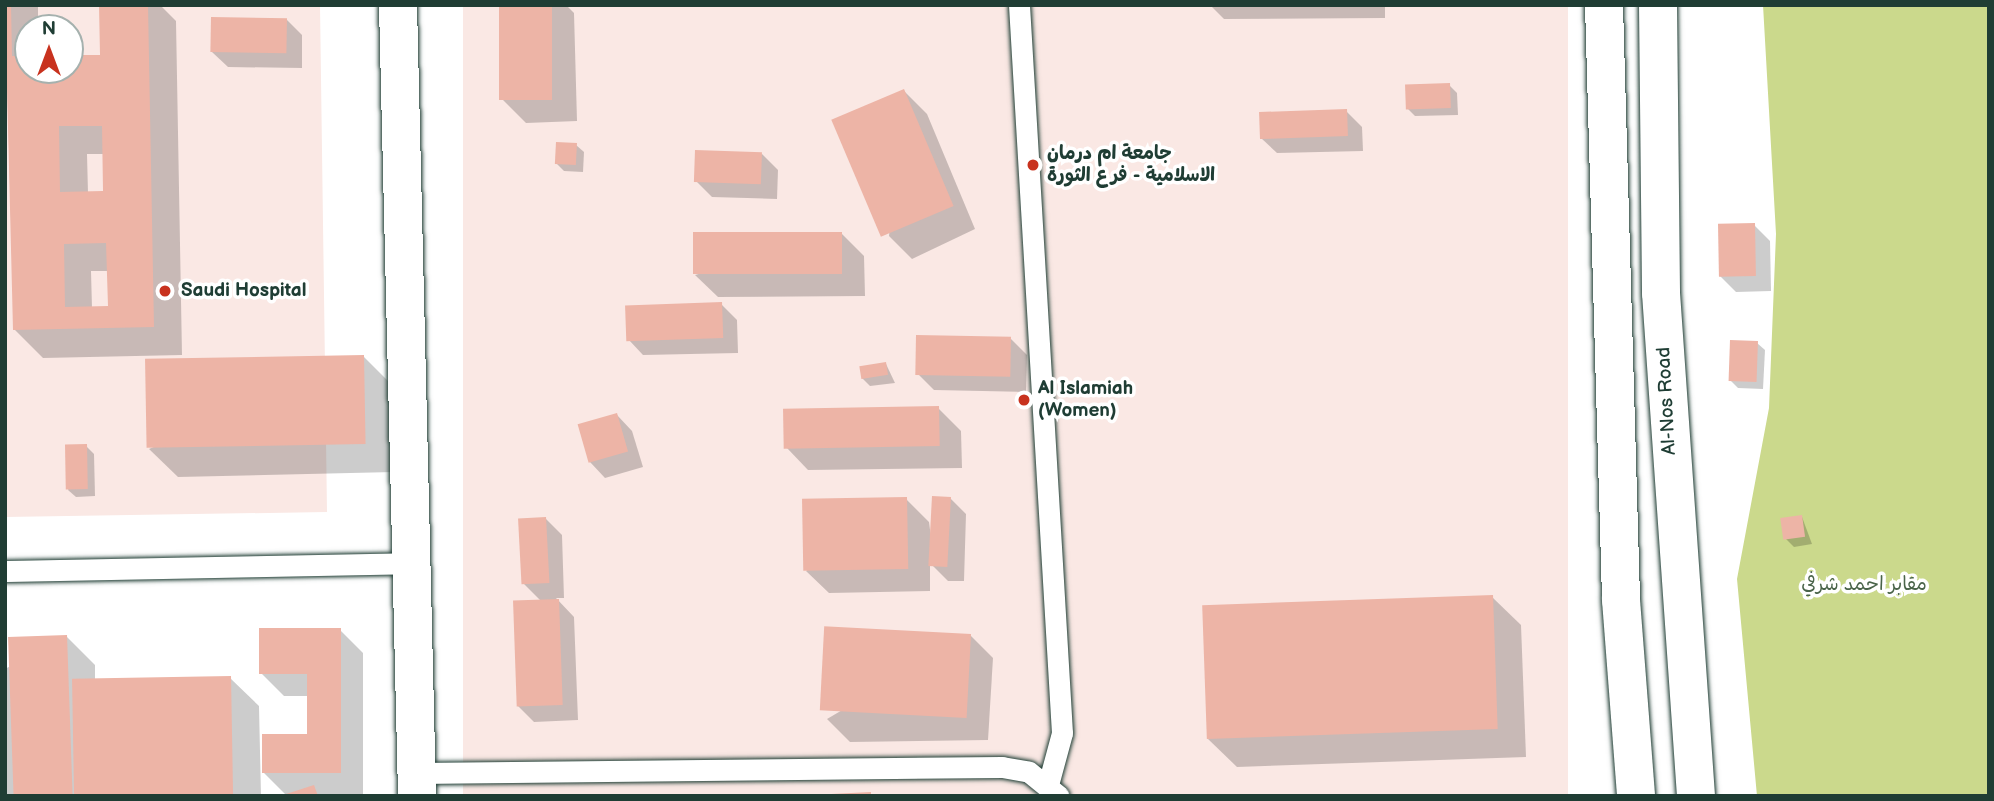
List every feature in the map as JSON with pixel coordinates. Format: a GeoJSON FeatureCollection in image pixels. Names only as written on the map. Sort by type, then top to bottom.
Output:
{"type":"FeatureCollection","features":[{"type":"Feature","properties":{"kind":"main road"},"geometry":{"type":"LineString","coordinates":[[398,5],[417,785]]}},
{"type":"Feature","properties":{"kind":"main road"},"geometry":{"type":"LineString","coordinates":[[1604,5],[1619,559],[1636,796]]}},
{"type":"Feature","properties":{"kind":"main road","name":"Al-Nos Road"},"geometry":{"type":"LineString","coordinates":[[1658,5],[1661,293],[1696,796]]}},
{"type":"Feature","properties":{"kind":"lane"},"geometry":{"type":"LineString","coordinates":[[417,785],[1002,767],[1029,772],[1053,790],[1062,733],[1019,5]]}},
{"type":"Feature","properties":{"kind":"lane"},"geometry":{"type":"LineString","coordinates":[[5,571],[411,563]]}},
{"type":"Feature","properties":{"kind":"shaded area","name":"Saudi Hospital"},"geometry":{"type":"Polygon","coordinates":[[[5,5],[320,5],[327,512],[5,517],[5,5]]]}},
{"type":"Feature","properties":{"kind":"shaded area","name":"Al Islamiah (Women)"},"geometry":{"type":"Polygon","coordinates":[[[463,5],[1568,5],[1568,796],[463,796],[463,5]]]}},
{"type":"Feature","properties":{"kind":"green space","name":"مقابر احمد شرفي"},"geometry":{"type":"Polygon","coordinates":[[[1763,5],[1989,5],[1989,796],[1757,796],[1737,579],[1769,408],[1776,234],[1763,5]]]}},
{"type":"Feature","properties":{"kind":"building"},"geometry":{"type":"Polygon","coordinates":[[[5,5],[11,5],[14,84],[84,84],[84,55],[100,55],[99,5],[148,5],[154,327],[13,330],[5,5]],[[59,126],[60,192],[103,191],[102,126],[59,126]],[[106,243],[64,244],[65,307],[108,306],[106,243]]]}},
{"type":"Feature","properties":{"kind":"building"},"geometry":{"type":"Polygon","coordinates":[[[499,5],[552,5],[552,100],[499,100],[499,5]]]}},
{"type":"Feature","properties":{"kind":"building"},"geometry":{"type":"Polygon","coordinates":[[[211,17],[287,18],[286,53],[210,52],[211,17]]]}},
{"type":"Feature","properties":{"kind":"building"},"geometry":{"type":"Polygon","coordinates":[[[1450,83],[1451,108],[1406,110],[1405,85],[1450,83]]]}},
{"type":"Feature","properties":{"kind":"building"},"geometry":{"type":"Polygon","coordinates":[[[904,89],[954,206],[881,237],[831,120],[904,89]]]}},
{"type":"Feature","properties":{"kind":"building"},"geometry":{"type":"Polygon","coordinates":[[[1347,109],[1348,136],[1260,139],[1259,112],[1347,109]]]}},
{"type":"Feature","properties":{"kind":"building"},"geometry":{"type":"Polygon","coordinates":[[[556,142],[577,143],[576,165],[555,164],[556,142]]]}},
{"type":"Feature","properties":{"kind":"building"},"geometry":{"type":"Polygon","coordinates":[[[695,150],[762,152],[761,184],[694,182],[695,150]]]}},
{"type":"Feature","properties":{"kind":"building"},"geometry":{"type":"Polygon","coordinates":[[[1755,223],[1756,276],[1719,277],[1718,224],[1755,223]]]}},
{"type":"Feature","properties":{"kind":"building"},"geometry":{"type":"Polygon","coordinates":[[[693,232],[842,232],[842,274],[693,274],[693,232]]]}},
{"type":"Feature","properties":{"kind":"building"},"geometry":{"type":"Polygon","coordinates":[[[722,302],[723,338],[626,341],[625,305],[722,302]]]}},
{"type":"Feature","properties":{"kind":"building"},"geometry":{"type":"Polygon","coordinates":[[[916,335],[1011,337],[1010,377],[915,375],[916,335]]]}},
{"type":"Feature","properties":{"kind":"building"},"geometry":{"type":"Polygon","coordinates":[[[1730,340],[1758,341],[1757,382],[1729,381],[1730,340]]]}},
{"type":"Feature","properties":{"kind":"building"},"geometry":{"type":"Polygon","coordinates":[[[364,355],[366,444],[147,448],[145,359],[364,355]]]}},
{"type":"Feature","properties":{"kind":"building"},"geometry":{"type":"Polygon","coordinates":[[[886,362],[888,375],[861,379],[859,366],[886,362]]]}},
{"type":"Feature","properties":{"kind":"building"},"geometry":{"type":"Polygon","coordinates":[[[939,406],[940,446],[784,449],[783,409],[939,406]]]}},
{"type":"Feature","properties":{"kind":"building"},"geometry":{"type":"Polygon","coordinates":[[[617,413],[628,451],[589,463],[578,424],[617,413]]]}},
{"type":"Feature","properties":{"kind":"building"},"geometry":{"type":"Polygon","coordinates":[[[65,444],[87,444],[88,489],[66,489],[65,444]]]}},
{"type":"Feature","properties":{"kind":"building"},"geometry":{"type":"Polygon","coordinates":[[[932,496],[951,497],[947,567],[928,566],[932,496]]]}},
{"type":"Feature","properties":{"kind":"building"},"geometry":{"type":"Polygon","coordinates":[[[907,497],[908,569],[803,571],[802,499],[907,497]]]}},
{"type":"Feature","properties":{"kind":"building"},"geometry":{"type":"Polygon","coordinates":[[[1802,515],[1805,537],[1783,540],[1780,518],[1802,515]]]}},
{"type":"Feature","properties":{"kind":"building"},"geometry":{"type":"Polygon","coordinates":[[[546,517],[549,583],[521,584],[518,518],[546,517]]]}},
{"type":"Feature","properties":{"kind":"building"},"geometry":{"type":"Polygon","coordinates":[[[1493,595],[1498,729],[1207,739],[1202,605],[1493,595]]]}},
{"type":"Feature","properties":{"kind":"building"},"geometry":{"type":"Polygon","coordinates":[[[559,599],[563,705],[517,707],[513,601],[559,599]]]}},
{"type":"Feature","properties":{"kind":"building"},"geometry":{"type":"Polygon","coordinates":[[[824,626],[971,634],[967,718],[820,710],[824,626]]]}},
{"type":"Feature","properties":{"kind":"building"},"geometry":{"type":"Polygon","coordinates":[[[259,628],[341,628],[341,773],[262,773],[262,734],[307,734],[307,674],[259,674],[259,628]]]}},
{"type":"Feature","properties":{"kind":"building"},"geometry":{"type":"Polygon","coordinates":[[[67,635],[73,796],[14,796],[8,637],[67,635]]]}},
{"type":"Feature","properties":{"kind":"building"},"geometry":{"type":"Polygon","coordinates":[[[231,676],[233,796],[74,796],[72,679],[231,676]]]}},
{"type":"Feature","properties":{"kind":"building"},"geometry":{"type":"Polygon","coordinates":[[[314,785],[318,796],[283,795],[314,785]]]}},
{"type":"Feature","properties":{"kind":"building"},"geometry":{"type":"Polygon","coordinates":[[[871,792],[871,796],[831,796],[831,794],[871,792]]]}},
{"type":"Feature","properties":{"kind":"place","name":"جامعة ام درمان الاسلامية - فرع الثورة"},"geometry":{"type":"Point","coordinates":[1033,165]}},
{"type":"Feature","properties":{"kind":"place","name":"Saudi Hospital"},"geometry":{"type":"Point","coordinates":[165,291]}},
{"type":"Feature","properties":{"kind":"place","name":"Al Islamiah (Women)"},"geometry":{"type":"Point","coordinates":[1024,400]}}]}
